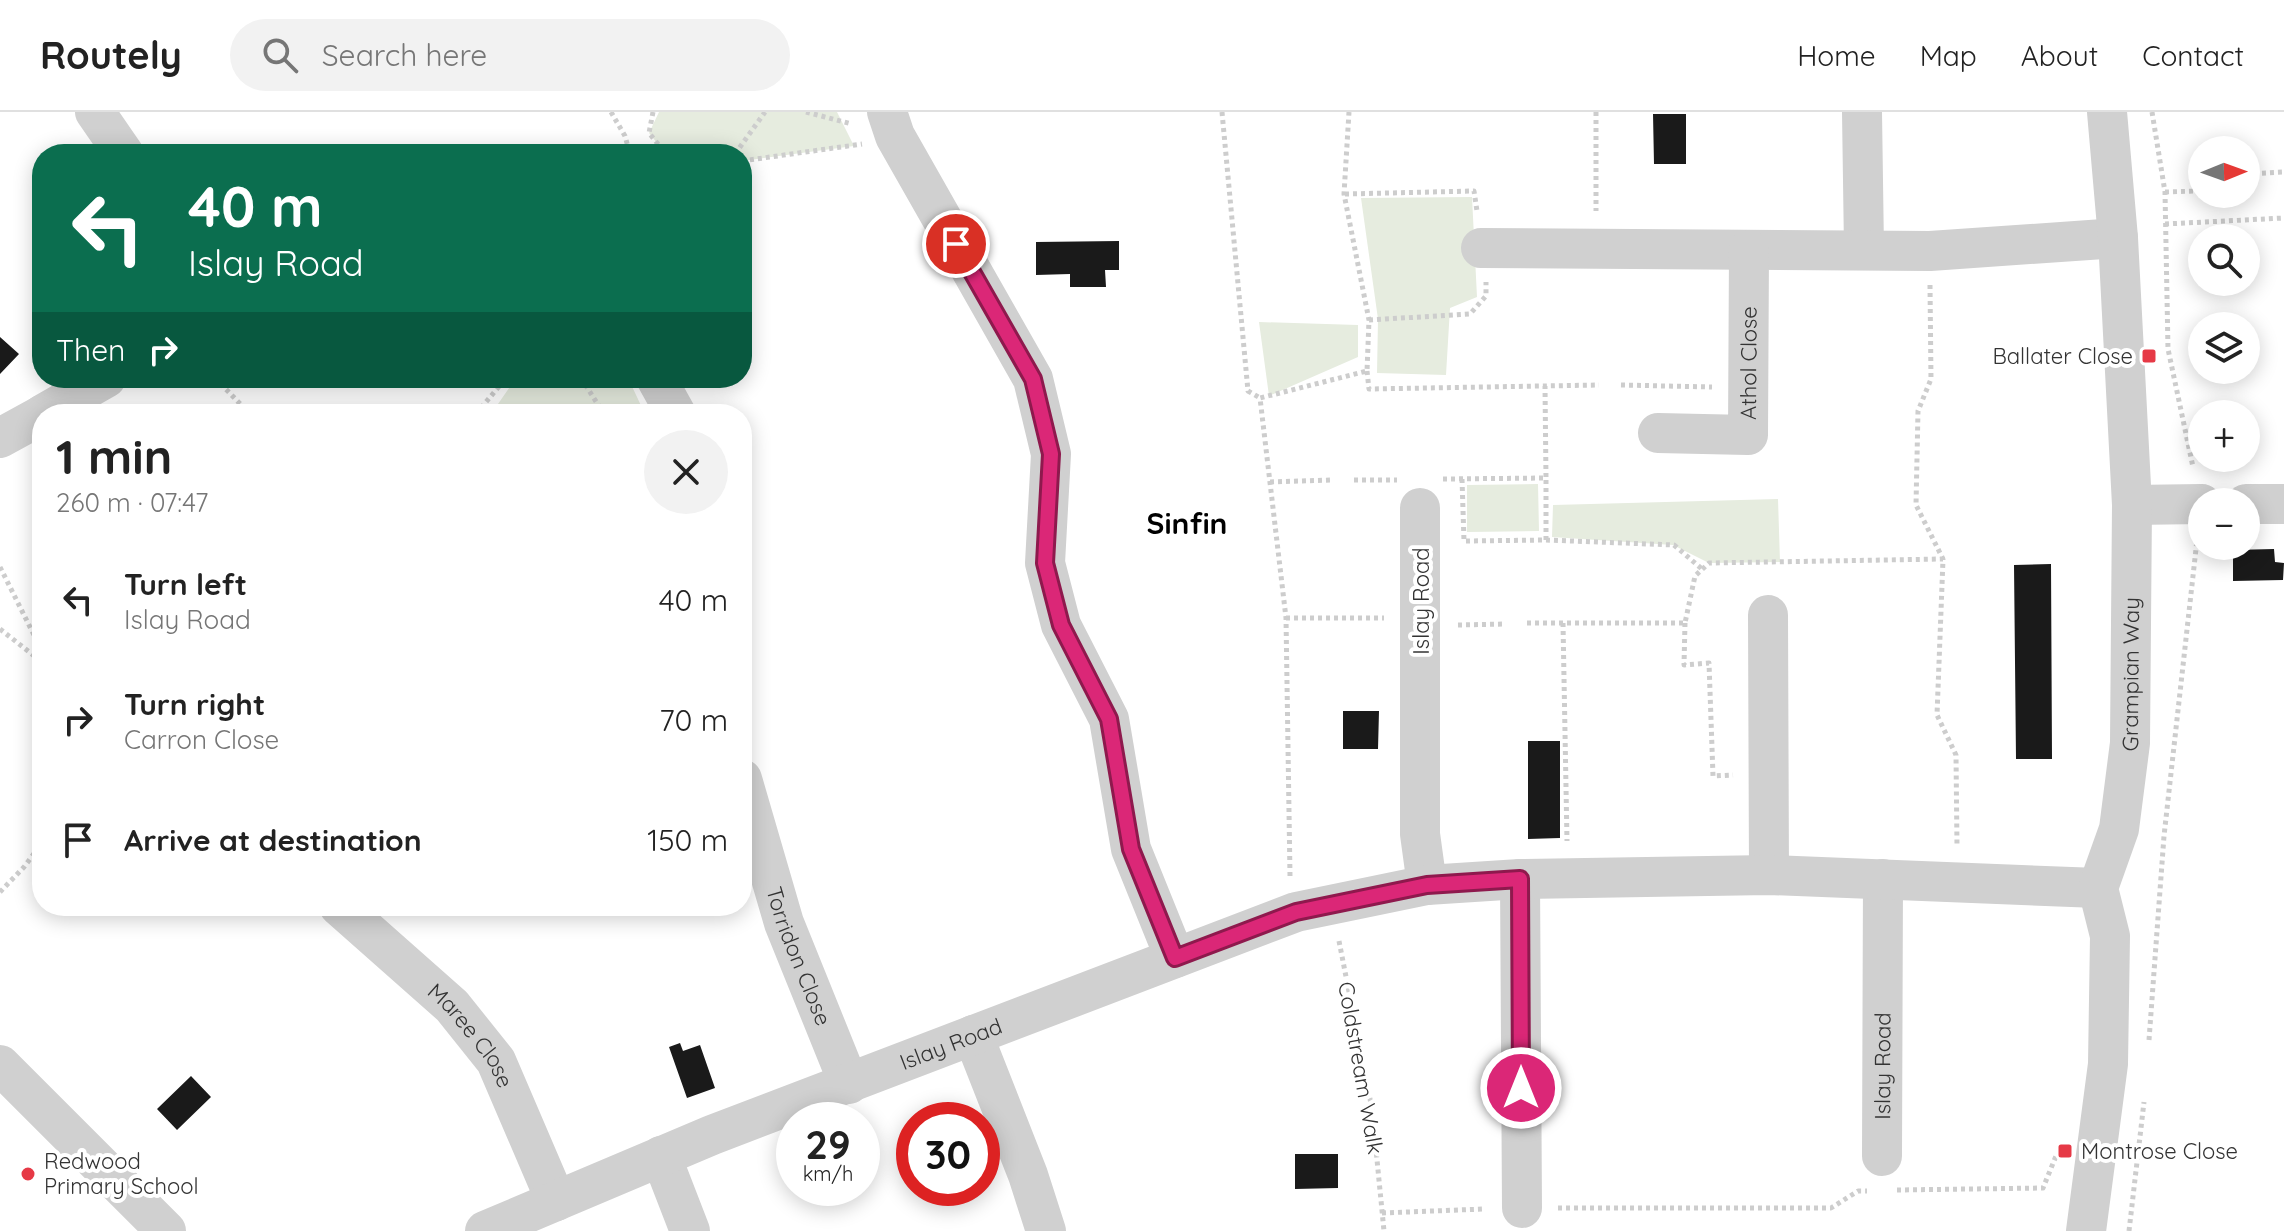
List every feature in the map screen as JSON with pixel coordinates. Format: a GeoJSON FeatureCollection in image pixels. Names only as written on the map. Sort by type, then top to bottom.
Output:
{"type":"FeatureCollection","features":[{"type":"Feature","properties":{"kind":"street"},"geometry":{"type":"LineString","coordinates":[[95,112],[117,144]]}},
{"type":"Feature","properties":{"kind":"street"},"geometry":{"type":"LineString","coordinates":[[1862,112],[1864,249]]}},
{"type":"Feature","properties":{"kind":"street","name":"Grampian Way"},"geometry":{"type":"LineString","coordinates":[[2098,888],[2119,829],[2130,743],[2132,505],[2118,238],[2107,112]]}},
{"type":"Feature","properties":{"kind":"street"},"geometry":{"type":"LineString","coordinates":[[891,124],[1033,379],[1051,454],[1045,563],[1061,625],[1109,719],[1131,849],[1175,958]]}},
{"type":"Feature","properties":{"kind":"street"},"geometry":{"type":"LineString","coordinates":[[1488,248],[1930,251],[2118,238]]}},
{"type":"Feature","properties":{"kind":"street","name":"Athol Close"},"geometry":{"type":"LineString","coordinates":[[1658,433],[1748,435],[1749,250]]}},
{"type":"Feature","properties":{"kind":"street"},"geometry":{"type":"LineString","coordinates":[[60,404],[88,388]]}},
{"type":"Feature","properties":{"kind":"street"},"geometry":{"type":"LineString","coordinates":[[0,438],[32,420]]}},
{"type":"Feature","properties":{"kind":"street","name":"Islay Road"},"geometry":{"type":"LineString","coordinates":[[1422,489],[1420,834],[1427,885]]}},
{"type":"Feature","properties":{"kind":"street"},"geometry":{"type":"LineString","coordinates":[[2132,505],[2188,504]]}},
{"type":"Feature","properties":{"kind":"street"},"geometry":{"type":"LineString","coordinates":[[2260,504],[2284,504]]}},
{"type":"Feature","properties":{"kind":"street"},"geometry":{"type":"LineString","coordinates":[[1768,615],[1769,875]]}},
{"type":"Feature","properties":{"kind":"street","name":"Torridon Close"},"geometry":{"type":"LineString","coordinates":[[752,813],[784,923],[849,1084]]}},
{"type":"Feature","properties":{"kind":"street","name":"Islay Road"},"geometry":{"type":"LineString","coordinates":[[485,1231],[661,1156],[1175,958],[1314,909],[1427,885],[1520,879],[1769,875],[2098,888]]}},
{"type":"Feature","properties":{"kind":"street"},"geometry":{"type":"LineString","coordinates":[[1520,879],[1522,1208]]}},
{"type":"Feature","properties":{"kind":"street","name":"Islay Road"},"geometry":{"type":"LineString","coordinates":[[1881,1179],[1883,879]]}},
{"type":"Feature","properties":{"kind":"street"},"geometry":{"type":"LineString","coordinates":[[2086,1231],[2108,1064],[2110,936],[2098,888]]}},
{"type":"Feature","properties":{"kind":"street","name":"Maree Close"},"geometry":{"type":"LineString","coordinates":[[350,916],[452,1006],[496,1061],[556,1201]]}},
{"type":"Feature","properties":{"kind":"street"},"geometry":{"type":"LineString","coordinates":[[973,1035],[1028,1175],[1046,1231]]}},
{"type":"Feature","properties":{"kind":"street"},"geometry":{"type":"LineString","coordinates":[[0,1065],[166,1231]]}},
{"type":"Feature","properties":{"kind":"street"},"geometry":{"type":"LineString","coordinates":[[661,1156],[690,1231]]}},
{"type":"Feature","properties":{"kind":"path"},"geometry":{"type":"LineString","coordinates":[[611,112],[627,144]]}},
{"type":"Feature","properties":{"kind":"path"},"geometry":{"type":"LineString","coordinates":[[653,112],[649,133],[658,144]]}},
{"type":"Feature","properties":{"kind":"path"},"geometry":{"type":"LineString","coordinates":[[742,144],[765,112]]}},
{"type":"Feature","properties":{"kind":"path"},"geometry":{"type":"LineString","coordinates":[[806,112],[891,124]]}},
{"type":"Feature","properties":{"kind":"path","name":"Coldstream Walk"},"geometry":{"type":"LineString","coordinates":[[1222,112],[1248,391],[1260,398],[1286,618],[1290,877],[1314,909],[1372,1109],[1384,1231]]}},
{"type":"Feature","properties":{"kind":"path"},"geometry":{"type":"LineString","coordinates":[[1349,112],[1344,194],[1369,320],[1369,389],[1599,385]]}},
{"type":"Feature","properties":{"kind":"path"},"geometry":{"type":"LineString","coordinates":[[1596,112],[1596,248]]}},
{"type":"Feature","properties":{"kind":"path"},"geometry":{"type":"LineString","coordinates":[[752,160],[854,146],[891,124]]}},
{"type":"Feature","properties":{"kind":"path"},"geometry":{"type":"LineString","coordinates":[[2260,173],[2284,172]]}},
{"type":"Feature","properties":{"kind":"path"},"geometry":{"type":"LineString","coordinates":[[1344,194],[1474,191],[1488,248],[1486,296],[1470,314],[1369,320]]}},
{"type":"Feature","properties":{"kind":"path"},"geometry":{"type":"LineString","coordinates":[[2165,192],[2188,191]]}},
{"type":"Feature","properties":{"kind":"path"},"geometry":{"type":"LineString","coordinates":[[2165,224],[2284,218]]}},
{"type":"Feature","properties":{"kind":"path"},"geometry":{"type":"LineString","coordinates":[[1930,301],[1931,379],[1918,411],[1916,505],[1943,559],[1937,715],[1956,755],[1957,883]]}},
{"type":"Feature","properties":{"kind":"path"},"geometry":{"type":"LineString","coordinates":[[1260,398],[1367,371]]}},
{"type":"Feature","properties":{"kind":"path"},"geometry":{"type":"LineString","coordinates":[[1621,385],[1748,388]]}},
{"type":"Feature","properties":{"kind":"path"},"geometry":{"type":"LineString","coordinates":[[1545,386],[1546,540]]}},
{"type":"Feature","properties":{"kind":"path"},"geometry":{"type":"LineString","coordinates":[[225,388],[240,404]]}},
{"type":"Feature","properties":{"kind":"path"},"geometry":{"type":"LineString","coordinates":[[484,404],[498,388]]}},
{"type":"Feature","properties":{"kind":"path"},"geometry":{"type":"LineString","coordinates":[[1354,480],[1422,489],[1462,479],[1546,478]]}},
{"type":"Feature","properties":{"kind":"path"},"geometry":{"type":"LineString","coordinates":[[1462,479],[1464,541],[1546,540],[1674,545],[1702,569]]}},
{"type":"Feature","properties":{"kind":"path"},"geometry":{"type":"LineString","coordinates":[[1270,482],[1333,480]]}},
{"type":"Feature","properties":{"kind":"path"},"geometry":{"type":"LineString","coordinates":[[1770,775],[1713,776],[1709,663],[1684,665],[1685,623],[1695,576],[1709,563],[1943,559]]}},
{"type":"Feature","properties":{"kind":"path"},"geometry":{"type":"LineString","coordinates":[[0,567],[32,631]]}},
{"type":"Feature","properties":{"kind":"path"},"geometry":{"type":"LineString","coordinates":[[1286,618],[1506,624]]}},
{"type":"Feature","properties":{"kind":"path"},"geometry":{"type":"LineString","coordinates":[[1527,623],[1685,623]]}},
{"type":"Feature","properties":{"kind":"path"},"geometry":{"type":"LineString","coordinates":[[1563,623],[1568,878]]}},
{"type":"Feature","properties":{"kind":"path"},"geometry":{"type":"LineString","coordinates":[[0,629],[32,654]]}},
{"type":"Feature","properties":{"kind":"path"},"geometry":{"type":"LineString","coordinates":[[0,892],[32,856]]}},
{"type":"Feature","properties":{"kind":"path"},"geometry":{"type":"LineString","coordinates":[[1382,1213],[1522,1208],[1831,1208],[1881,1179],[2043,1188],[2056,1156],[2094,1162]]}},
{"type":"Feature","properties":{"kind":"shaded area"},"geometry":{"type":"Polygon","coordinates":[[[659,112],[837,112],[854,146],[752,160],[752,144],[658,144],[649,133],[659,112]]]}},
{"type":"Feature","properties":{"kind":"shaded area"},"geometry":{"type":"Polygon","coordinates":[[[1472,197],[1477,297],[1450,308],[1446,375],[1377,373],[1378,319],[1361,198],[1472,197]]]}},
{"type":"Feature","properties":{"kind":"shaded area"},"geometry":{"type":"Polygon","coordinates":[[[1259,322],[1358,325],[1358,357],[1269,396],[1259,322]]]}},
{"type":"Feature","properties":{"kind":"shaded area"},"geometry":{"type":"Polygon","coordinates":[[[509,388],[633,388],[640,404],[498,404],[509,388]]]}},
{"type":"Feature","properties":{"kind":"shaded area"},"geometry":{"type":"Polygon","coordinates":[[[1538,484],[1539,531],[1467,532],[1467,485],[1538,484]]]}},
{"type":"Feature","properties":{"kind":"shaded area"},"geometry":{"type":"Polygon","coordinates":[[[1778,499],[1780,562],[1709,563],[1673,545],[1552,537],[1553,505],[1778,499]]]}},
{"type":"Feature","properties":{"kind":"building"},"geometry":{"type":"Polygon","coordinates":[[[1653,114],[1686,114],[1686,164],[1654,164],[1653,114]]]}},
{"type":"Feature","properties":{"kind":"building"},"geometry":{"type":"Polygon","coordinates":[[[1119,241],[1119,270],[1105,270],[1106,287],[1070,287],[1070,274],[1036,275],[1036,242],[1119,241]]]}},
{"type":"Feature","properties":{"kind":"building"},"geometry":{"type":"Polygon","coordinates":[[[0,337],[19,354],[0,374],[0,337]]]}},
{"type":"Feature","properties":{"kind":"building"},"geometry":{"type":"Polygon","coordinates":[[[2260,549],[2274,549],[2275,562],[2284,563],[2283,580],[2233,581],[2233,560],[2260,560],[2260,549]]]}},
{"type":"Feature","properties":{"kind":"building"},"geometry":{"type":"Polygon","coordinates":[[[2051,564],[2052,759],[2016,759],[2014,565],[2051,564]]]}},
{"type":"Feature","properties":{"kind":"building"},"geometry":{"type":"Polygon","coordinates":[[[1343,711],[1379,711],[1378,749],[1343,749],[1343,711]]]}},
{"type":"Feature","properties":{"kind":"building"},"geometry":{"type":"Polygon","coordinates":[[[1528,741],[1560,741],[1560,838],[1528,839],[1528,741]]]}},
{"type":"Feature","properties":{"kind":"building"},"geometry":{"type":"Polygon","coordinates":[[[680,1043],[683,1051],[700,1045],[715,1088],[687,1098],[669,1047],[680,1043]]]}},
{"type":"Feature","properties":{"kind":"building"},"geometry":{"type":"Polygon","coordinates":[[[191,1076],[211,1097],[177,1130],[157,1109],[191,1076]]]}},
{"type":"Feature","properties":{"kind":"building"},"geometry":{"type":"Polygon","coordinates":[[[1295,1154],[1338,1154],[1338,1188],[1295,1189],[1295,1154]]]}},
{"type":"Feature","properties":{"kind":"place","name":"Ballater Close"},"geometry":{"type":"Point","coordinates":[2149,356]}},
{"type":"Feature","properties":{"kind":"place","name":"Montrose Close"},"geometry":{"type":"Point","coordinates":[2065,1151]}},
{"type":"Feature","properties":{"kind":"place","name":"Redwood Primary School"},"geometry":{"type":"Point","coordinates":[28,1174]}},
{"type":"Feature","properties":{"kind":"district","name":"Sinfin"},"geometry":{"type":"Point","coordinates":[1187,524]}},
{"type":"Feature","properties":{"kind":"route"},"geometry":{"type":"LineString","coordinates":[[956,244],[1033,379],[1051,454],[1045,563],[1061,625],[1109,719],[1131,849],[1175,958],[1296,912],[1427,885],[1520,879],[1521,1088]]}}]}
